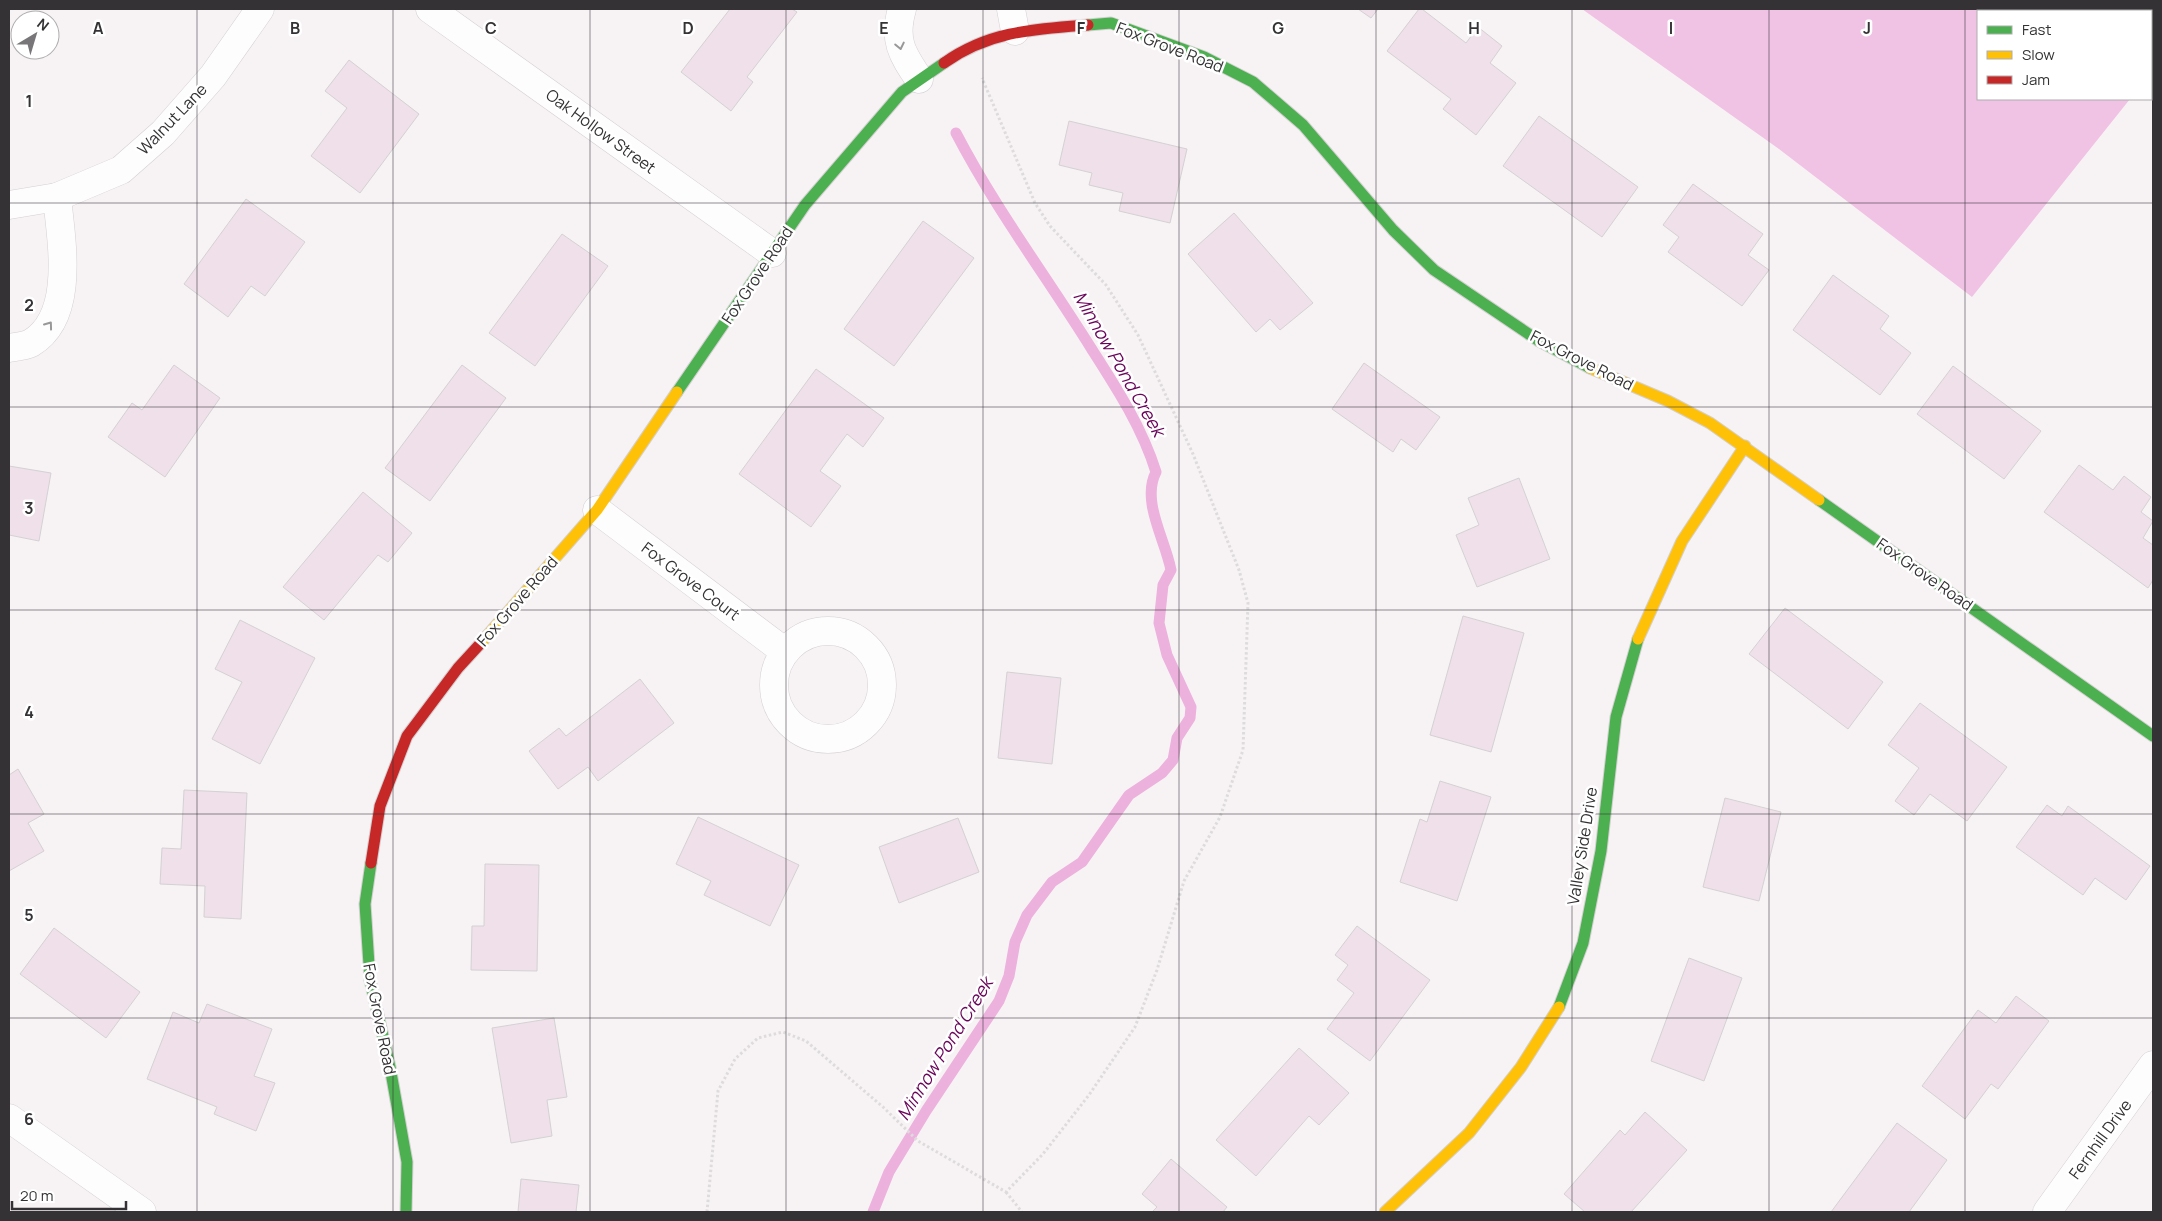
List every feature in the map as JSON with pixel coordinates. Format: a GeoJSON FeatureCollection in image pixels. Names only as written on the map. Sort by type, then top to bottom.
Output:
{"type":"FeatureCollection","features":[{"type":"Feature","properties":{"kind":"street","name":"Walnut Lane"},"geometry":{"type":"LineString","coordinates":[[9,205],[57,197],[121,170],[163,133],[213,76],[260,9]]}},
{"type":"Feature","properties":{"kind":"street","name":"Oak Hollow Street"},"geometry":{"type":"LineString","coordinates":[[430,9],[772,254]]}},
{"type":"Feature","properties":{"kind":"street"},"geometry":{"type":"LineString","coordinates":[[902,9],[897,33],[902,55],[919,79]]}},
{"type":"Feature","properties":{"kind":"street","name":"Fox Grove Road"},"geometry":{"type":"LineString","coordinates":[[406,1212],[406,1162],[390,1067],[370,980],[365,904],[380,806],[406,736],[458,668],[597,510],[805,205],[902,92],[965,48],[974,45],[1013,20],[1111,23],[1204,57],[1253,82],[1303,125],[1393,230],[1434,270],[1539,341],[1586,366],[1710,423],[2153,736]]}},
{"type":"Feature","properties":{"kind":"street"},"geometry":{"type":"LineString","coordinates":[[9,348],[30,344],[52,325],[61,294],[62,257],[57,197]]}},
{"type":"Feature","properties":{"kind":"street","name":"Valley Side Drive"},"geometry":{"type":"LineString","coordinates":[[1385,1212],[1468,1133],[1521,1067],[1562,1003],[1583,943],[1601,851],[1616,717],[1640,632],[1682,541],[1745,446]]}},
{"type":"Feature","properties":{"kind":"street","name":"Fox Grove Court"},"geometry":{"type":"LineString","coordinates":[[597,510],[784,651]]}},
{"type":"Feature","properties":{"kind":"street","name":"Fernhill Drive"},"geometry":{"type":"LineString","coordinates":[[2047,1212],[2153,1065]]}},
{"type":"Feature","properties":{"kind":"street"},"geometry":{"type":"LineString","coordinates":[[9,1118],[142,1212]]}},
{"type":"Feature","properties":{"kind":"path"},"geometry":{"type":"LineString","coordinates":[[974,45],[976,64],[1035,203],[1050,226],[1106,285],[1138,335],[1193,454],[1239,570],[1248,603],[1244,750],[1220,817],[1184,882],[1157,970],[1135,1027],[1084,1102],[1026,1174],[1006,1192]]}},
{"type":"Feature","properties":{"kind":"path"},"geometry":{"type":"LineString","coordinates":[[707,1212],[718,1091],[735,1059],[758,1038],[783,1032],[806,1041],[883,1107],[918,1142],[1006,1192],[1022,1212]]}},
{"type":"Feature","properties":{"kind":"shaded area"},"geometry":{"type":"Polygon","coordinates":[[[1582,9],[2153,9],[2152,72],[2152,10],[1977,10],[1977,100],[2129,100],[1972,297],[1779,149],[1582,9]]]}},
{"type":"Feature","properties":{"kind":"building"},"geometry":{"type":"Polygon","coordinates":[[[730,9],[792,9],[797,12],[747,77],[753,82],[731,111],[681,72],[730,9]]]}},
{"type":"Feature","properties":{"kind":"building"},"geometry":{"type":"Polygon","coordinates":[[[1358,9],[1378,9],[1371,18],[1358,9]]]}},
{"type":"Feature","properties":{"kind":"building"},"geometry":{"type":"Polygon","coordinates":[[[1419,9],[1422,9],[1466,43],[1478,27],[1502,46],[1490,63],[1516,83],[1476,135],[1443,109],[1451,99],[1387,51],[1419,9]]]}},
{"type":"Feature","properties":{"kind":"building"},"geometry":{"type":"Polygon","coordinates":[[[349,60],[419,114],[360,193],[311,156],[347,108],[325,91],[349,60]]]}},
{"type":"Feature","properties":{"kind":"building"},"geometry":{"type":"Polygon","coordinates":[[[1539,116],[1638,187],[1602,237],[1503,166],[1539,116]]]}},
{"type":"Feature","properties":{"kind":"building"},"geometry":{"type":"Polygon","coordinates":[[[1069,121],[1187,149],[1170,223],[1119,211],[1123,193],[1089,185],[1092,173],[1059,165],[1069,121]]]}},
{"type":"Feature","properties":{"kind":"building"},"geometry":{"type":"Polygon","coordinates":[[[1693,184],[1763,234],[1748,255],[1769,270],[1742,306],[1668,252],[1679,237],[1663,225],[1693,184]]]}},
{"type":"Feature","properties":{"kind":"building"},"geometry":{"type":"Polygon","coordinates":[[[246,199],[305,242],[265,296],[251,286],[228,317],[184,284],[246,199]]]}},
{"type":"Feature","properties":{"kind":"building"},"geometry":{"type":"Polygon","coordinates":[[[1234,213],[1313,303],[1280,330],[1270,319],[1256,332],[1188,254],[1234,213]]]}},
{"type":"Feature","properties":{"kind":"building"},"geometry":{"type":"Polygon","coordinates":[[[923,221],[974,258],[894,366],[844,329],[923,221]]]}},
{"type":"Feature","properties":{"kind":"building"},"geometry":{"type":"Polygon","coordinates":[[[562,234],[608,266],[535,366],[489,333],[562,234]]]}},
{"type":"Feature","properties":{"kind":"building"},"geometry":{"type":"Polygon","coordinates":[[[1833,275],[1889,316],[1880,329],[1911,353],[1880,395],[1793,330],[1833,275]]]}},
{"type":"Feature","properties":{"kind":"building"},"geometry":{"type":"Polygon","coordinates":[[[1364,363],[1440,417],[1416,450],[1401,439],[1393,452],[1332,409],[1364,363]]]}},
{"type":"Feature","properties":{"kind":"building"},"geometry":{"type":"Polygon","coordinates":[[[174,365],[220,398],[165,477],[108,437],[132,403],[142,410],[174,365]]]}},
{"type":"Feature","properties":{"kind":"building"},"geometry":{"type":"Polygon","coordinates":[[[462,365],[506,398],[430,501],[385,468],[462,365]]]}},
{"type":"Feature","properties":{"kind":"building"},"geometry":{"type":"Polygon","coordinates":[[[1953,366],[2041,431],[2004,479],[1917,414],[1953,366]]]}},
{"type":"Feature","properties":{"kind":"building"},"geometry":{"type":"Polygon","coordinates":[[[816,369],[884,418],[863,447],[847,434],[820,471],[841,486],[811,527],[739,474],[816,369]]]}},
{"type":"Feature","properties":{"kind":"building"},"geometry":{"type":"Polygon","coordinates":[[[2079,465],[2113,490],[2124,476],[2151,497],[2141,512],[2153,521],[2143,538],[2153,545],[2153,580],[2148,588],[2044,512],[2079,465]]]}},
{"type":"Feature","properties":{"kind":"building"},"geometry":{"type":"Polygon","coordinates":[[[9,466],[51,473],[39,541],[9,535],[9,466]]]}},
{"type":"Feature","properties":{"kind":"building"},"geometry":{"type":"Polygon","coordinates":[[[1519,478],[1550,559],[1477,587],[1456,535],[1479,525],[1468,498],[1519,478]]]}},
{"type":"Feature","properties":{"kind":"building"},"geometry":{"type":"Polygon","coordinates":[[[363,492],[412,533],[388,562],[378,555],[324,620],[283,587],[363,492]]]}},
{"type":"Feature","properties":{"kind":"building"},"geometry":{"type":"Polygon","coordinates":[[[1785,608],[1883,682],[1848,729],[1749,654],[1785,608]]]}},
{"type":"Feature","properties":{"kind":"building"},"geometry":{"type":"Polygon","coordinates":[[[1463,616],[1524,633],[1491,752],[1430,735],[1463,616]]]}},
{"type":"Feature","properties":{"kind":"building"},"geometry":{"type":"Polygon","coordinates":[[[240,620],[315,658],[260,764],[212,739],[242,682],[215,669],[240,620]]]}},
{"type":"Feature","properties":{"kind":"building"},"geometry":{"type":"Polygon","coordinates":[[[1007,672],[1061,678],[1052,764],[998,758],[1007,672]]]}},
{"type":"Feature","properties":{"kind":"building"},"geometry":{"type":"Polygon","coordinates":[[[640,679],[674,723],[598,781],[588,767],[558,789],[529,751],[559,728],[566,736],[640,679]]]}},
{"type":"Feature","properties":{"kind":"building"},"geometry":{"type":"Polygon","coordinates":[[[1920,703],[2007,767],[1967,821],[1930,794],[1914,815],[1895,801],[1919,768],[1888,745],[1920,703]]]}},
{"type":"Feature","properties":{"kind":"building"},"geometry":{"type":"Polygon","coordinates":[[[18,769],[44,814],[28,823],[44,851],[9,871],[9,775],[18,769]]]}},
{"type":"Feature","properties":{"kind":"building"},"geometry":{"type":"Polygon","coordinates":[[[1440,781],[1491,797],[1457,901],[1400,882],[1420,819],[1427,822],[1440,781]]]}},
{"type":"Feature","properties":{"kind":"building"},"geometry":{"type":"Polygon","coordinates":[[[184,790],[247,793],[241,919],[204,917],[205,886],[160,884],[162,848],[181,849],[184,790]]]}},
{"type":"Feature","properties":{"kind":"building"},"geometry":{"type":"Polygon","coordinates":[[[1725,798],[1781,812],[1759,901],[1703,887],[1725,798]]]}},
{"type":"Feature","properties":{"kind":"building"},"geometry":{"type":"Polygon","coordinates":[[[2047,805],[2062,816],[2068,806],[2150,866],[2126,900],[2095,878],[2083,895],[2016,847],[2047,805]]]}},
{"type":"Feature","properties":{"kind":"building"},"geometry":{"type":"Polygon","coordinates":[[[698,817],[799,865],[770,926],[704,895],[711,881],[676,864],[698,817]]]}},
{"type":"Feature","properties":{"kind":"building"},"geometry":{"type":"Polygon","coordinates":[[[958,818],[979,872],[899,903],[879,847],[958,818]]]}},
{"type":"Feature","properties":{"kind":"building"},"geometry":{"type":"Polygon","coordinates":[[[485,864],[539,865],[537,971],[471,970],[472,926],[484,926],[485,864]]]}},
{"type":"Feature","properties":{"kind":"building"},"geometry":{"type":"Polygon","coordinates":[[[1357,926],[1430,980],[1370,1061],[1327,1029],[1354,993],[1337,980],[1348,965],[1335,955],[1357,926]]]}},
{"type":"Feature","properties":{"kind":"building"},"geometry":{"type":"Polygon","coordinates":[[[54,928],[140,992],[106,1038],[20,974],[54,928]]]}},
{"type":"Feature","properties":{"kind":"building"},"geometry":{"type":"Polygon","coordinates":[[[1689,958],[1742,978],[1704,1081],[1651,1061],[1689,958]]]}},
{"type":"Feature","properties":{"kind":"building"},"geometry":{"type":"Polygon","coordinates":[[[2016,996],[2049,1021],[1998,1089],[1991,1084],[1965,1119],[1922,1086],[1978,1010],[1996,1023],[2016,996]]]}},
{"type":"Feature","properties":{"kind":"building"},"geometry":{"type":"Polygon","coordinates":[[[207,1004],[272,1029],[254,1076],[275,1083],[256,1131],[214,1114],[217,1107],[147,1079],[173,1012],[199,1023],[207,1004]]]}},
{"type":"Feature","properties":{"kind":"building"},"geometry":{"type":"Polygon","coordinates":[[[554,1018],[567,1097],[547,1100],[552,1136],[511,1143],[492,1028],[554,1018]]]}},
{"type":"Feature","properties":{"kind":"building"},"geometry":{"type":"Polygon","coordinates":[[[1299,1048],[1349,1093],[1319,1125],[1309,1116],[1256,1176],[1216,1140],[1299,1048]]]}},
{"type":"Feature","properties":{"kind":"building"},"geometry":{"type":"Polygon","coordinates":[[[1645,1112],[1687,1150],[1631,1212],[1585,1212],[1564,1194],[1620,1130],[1625,1135],[1645,1112]]]}},
{"type":"Feature","properties":{"kind":"building"},"geometry":{"type":"Polygon","coordinates":[[[1897,1123],[1947,1160],[1909,1212],[1831,1212],[1897,1123]]]}},
{"type":"Feature","properties":{"kind":"building"},"geometry":{"type":"Polygon","coordinates":[[[1171,1159],[1227,1207],[1223,1212],[1152,1212],[1157,1207],[1142,1194],[1171,1159]]]}},
{"type":"Feature","properties":{"kind":"building"},"geometry":{"type":"Polygon","coordinates":[[[521,1179],[579,1185],[576,1212],[518,1212],[521,1179]]]}},
{"type":"Feature","properties":{"kind":"waterway","name":"Minnow Pond Creek"},"geometry":{"type":"LineString","coordinates":[[873,1212],[889,1172],[926,1111],[999,1001],[1009,976],[1015,942],[1027,915],[1052,882],[1082,862],[1129,795],[1162,773],[1173,760],[1177,738],[1190,718],[1191,707],[1167,655],[1159,623],[1163,585],[1171,570],[1153,508],[1151,495],[1152,483],[1156,472],[1150,455],[1136,423],[1119,393],[987,188],[956,133]]}},
{"type":"Feature","properties":{"kind":"traffic: fast"},"geometry":{"type":"LineString","coordinates":[[1088,25],[1111,23],[1204,57],[1253,82],[1303,125],[1393,230],[1434,270],[1539,341],[1590,368]]}},
{"type":"Feature","properties":{"kind":"traffic: fast"},"geometry":{"type":"LineString","coordinates":[[677,392],[805,205],[902,92],[944,63]]}},
{"type":"Feature","properties":{"kind":"traffic: fast"},"geometry":{"type":"LineString","coordinates":[[1819,500],[2153,736]]}},
{"type":"Feature","properties":{"kind":"traffic: fast"},"geometry":{"type":"LineString","coordinates":[[1559,1007],[1583,943],[1601,851],[1616,717],[1638,639]]}},
{"type":"Feature","properties":{"kind":"traffic: fast"},"geometry":{"type":"LineString","coordinates":[[371,863],[365,904],[370,980],[390,1067],[407,1162],[406,1212]]}},
{"type":"Feature","properties":{"kind":"traffic: slow"},"geometry":{"type":"LineString","coordinates":[[1590,368],[1668,401],[1710,423],[1819,500]]}},
{"type":"Feature","properties":{"kind":"traffic: slow"},"geometry":{"type":"LineString","coordinates":[[480,644],[597,510],[677,392]]}},
{"type":"Feature","properties":{"kind":"traffic: slow"},"geometry":{"type":"LineString","coordinates":[[1638,639],[1682,541],[1745,446]]}},
{"type":"Feature","properties":{"kind":"traffic: slow"},"geometry":{"type":"LineString","coordinates":[[1385,1212],[1469,1133],[1521,1067],[1559,1007]]}},
{"type":"Feature","properties":{"kind":"traffic: jam"},"geometry":{"type":"LineString","coordinates":[[944,63],[961,52],[995,38],[1031,30],[1088,25]]}},
{"type":"Feature","properties":{"kind":"traffic: jam"},"geometry":{"type":"LineString","coordinates":[[371,863],[380,806],[407,736],[458,668],[480,644]]}}]}
